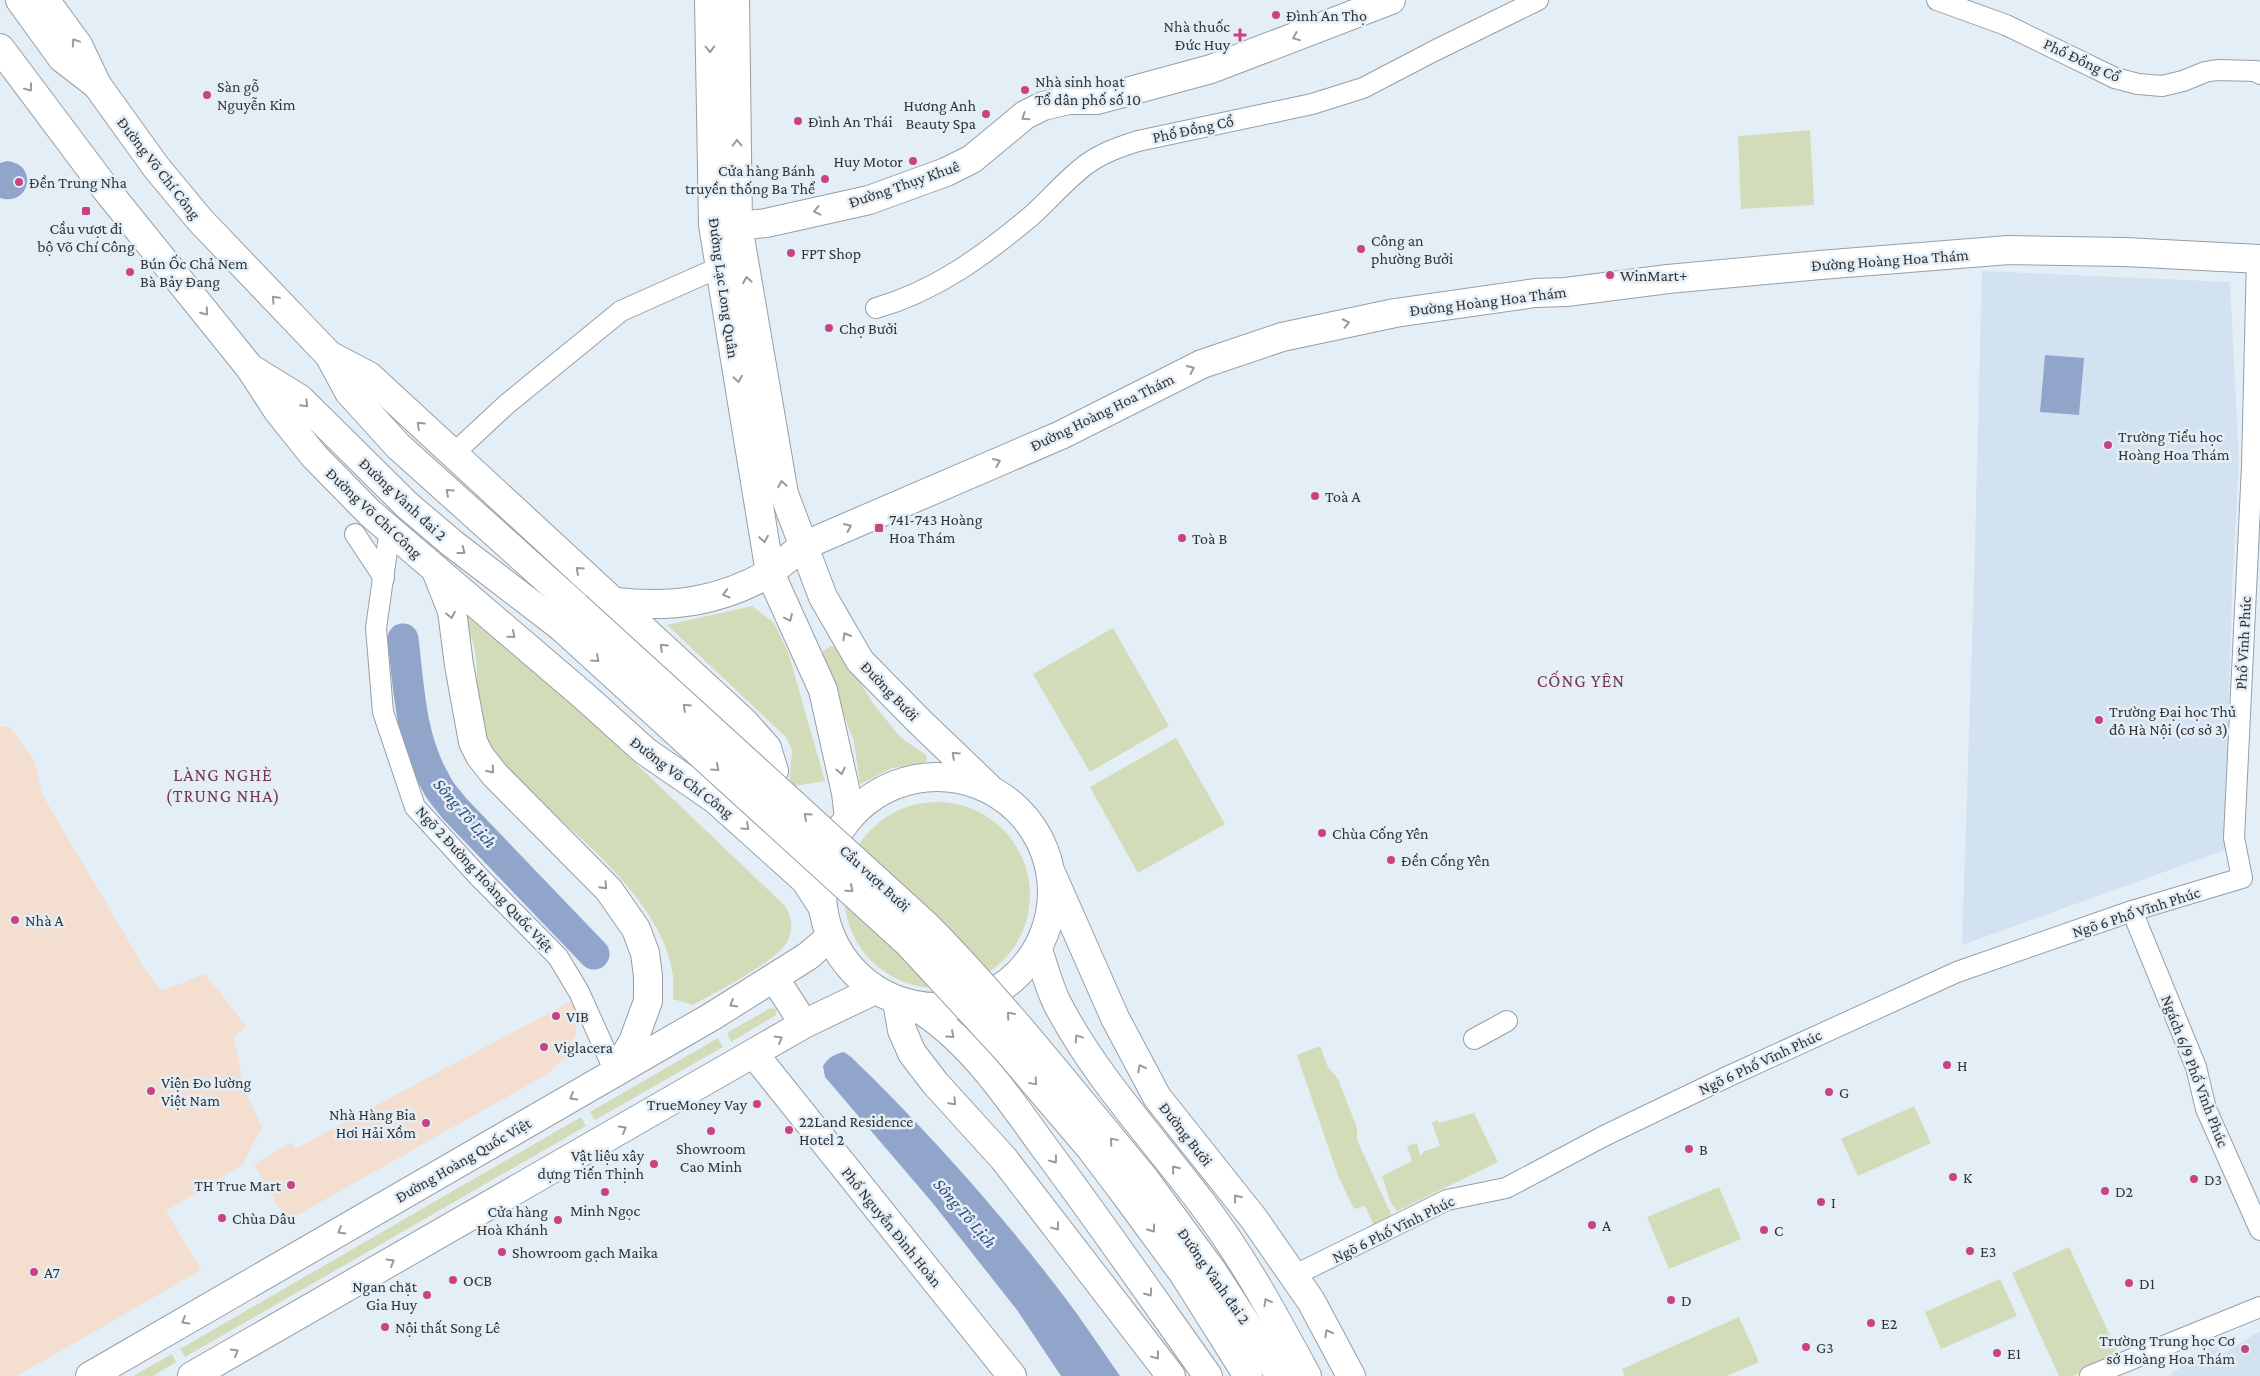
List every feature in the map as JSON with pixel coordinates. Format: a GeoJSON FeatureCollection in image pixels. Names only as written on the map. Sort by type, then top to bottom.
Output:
{"type":"FeatureCollection","features":[{"type":"Feature","properties":{"kind":"main road","name":"Đường Võ Chí Công"},"geometry":{"type":"LineString","coordinates":[[20,0],[62,58],[97,85]]}},
{"type":"Feature","properties":{"kind":"main road","name":"Đường Võ Chí Công"},"geometry":{"type":"LineString","coordinates":[[45,0],[78,45],[97,85],[156,166],[200,220],[329,354]]}},
{"type":"Feature","properties":{"kind":"main road","name":"Đường Lạc Long Quân"},"geometry":{"type":"LineString","coordinates":[[710,0],[726,226],[784,494],[803,546]]}},
{"type":"Feature","properties":{"kind":"main road","name":"Đường Lạc Long Quân"},"geometry":{"type":"LineString","coordinates":[[735,0],[726,226],[720,267],[770,573]]}},
{"type":"Feature","properties":{"kind":"main road","name":"Đường Thụy Khuê"},"geometry":{"type":"LineString","coordinates":[[726,226],[782,220],[869,200],[946,172],[972,159],[1025,115],[1044,106],[1069,100],[1097,100],[1211,69],[1391,0]]}},
{"type":"Feature","properties":{"kind":"main road","name":"Đường Võ Chí Công"},"geometry":{"type":"LineString","coordinates":[[0,48],[105,188],[250,368],[278,412],[314,456],[370,513],[645,752],[716,800],[805,880],[822,906]]}},
{"type":"Feature","properties":{"kind":"main road","name":"Đường Hoàng Hoa Thám"},"geometry":{"type":"LineString","coordinates":[[615,602],[648,606],[689,603],[730,593],[770,573],[803,546],[1061,435],[1202,364],[1282,337],[1394,313],[1535,293],[1593,290],[1668,279],[2009,250],[2259,258]]}},
{"type":"Feature","properties":{"kind":"main road"},"geometry":{"type":"LineString","coordinates":[[329,354],[369,376],[746,723],[767,748],[774,771],[766,785],[753,798],[736,801],[716,800]]}},
{"type":"Feature","properties":{"kind":"main road"},"geometry":{"type":"LineString","coordinates":[[329,354],[349,392],[398,446],[568,616]]}},
{"type":"Feature","properties":{"kind":"main road","name":"Đường Vành đai 2"},"geometry":{"type":"LineString","coordinates":[[250,368],[300,399],[406,505],[452,544],[568,616]]}},
{"type":"Feature","properties":{"kind":"main road","name":"Đường Bưởi"},"geometry":{"type":"LineString","coordinates":[[803,546],[823,596],[860,661],[990,789]]}},
{"type":"Feature","properties":{"kind":"main road"},"geometry":{"type":"LineString","coordinates":[[436,569],[452,611],[469,724],[473,742],[480,756],[495,775],[608,890],[636,928],[645,953],[648,976],[648,1001],[632,1042],[615,1072]]}},
{"type":"Feature","properties":{"kind":"main road"},"geometry":{"type":"LineString","coordinates":[[770,573],[824,690],[846,793],[849,818]]}},
{"type":"Feature","properties":{"kind":"main road","name":"Cầu vượt Bưởi"},"geometry":{"type":"LineString","coordinates":[[568,616],[885,886],[933,932],[1012,1018],[1133,1184]]}},
{"type":"Feature","properties":{"kind":"main road"},"geometry":{"type":"LineString","coordinates":[[192,1376],[804,1024],[895,999],[937,1008],[961,1005],[984,998],[1005,986],[1023,969],[1038,950],[1050,918],[1053,901],[1052,875],[1045,848],[1032,824],[1013,804],[990,789],[961,779],[930,777],[907,781],[872,797],[849,818],[832,844],[823,874],[822,906],[830,937],[843,960],[862,980],[895,999],[929,1014],[968,1050],[1006,1095],[1086,1203],[1208,1376]]}},
{"type":"Feature","properties":{"kind":"main road","name":"Đường Bưởi"},"geometry":{"type":"LineString","coordinates":[[1052,875],[1115,1018],[1157,1097],[1254,1219],[1311,1301],[1351,1376]]}},
{"type":"Feature","properties":{"kind":"main road","name":"Đường Hoàng Quốc Việt"},"geometry":{"type":"LineString","coordinates":[[90,1376],[775,978],[808,956],[830,937]]}},
{"type":"Feature","properties":{"kind":"main road"},"geometry":{"type":"LineString","coordinates":[[1038,950],[1056,1001],[1067,1022],[1124,1106],[1201,1202],[1250,1271],[1307,1376]]}},
{"type":"Feature","properties":{"kind":"main road"},"geometry":{"type":"LineString","coordinates":[[775,978],[804,1024]]}},
{"type":"Feature","properties":{"kind":"main road"},"geometry":{"type":"LineString","coordinates":[[895,999],[902,1030],[912,1053],[935,1083],[1004,1159],[1171,1376]]}},
{"type":"Feature","properties":{"kind":"main road","name":"Phố Nguyễn Đình Hoàn"},"geometry":{"type":"LineString","coordinates":[[754,1054],[1012,1376]]}},
{"type":"Feature","properties":{"kind":"main road","name":"Đường Vành đai 2"},"geometry":{"type":"LineString","coordinates":[[1133,1184],[1183,1273],[1248,1376]]}},
{"type":"Feature","properties":{"kind":"main road","name":"Đường Vành đai 2"},"geometry":{"type":"LineString","coordinates":[[1133,1184],[1213,1272],[1280,1376]]}},
{"type":"Feature","properties":{"kind":"street","name":"Phố Đồng Cổ"},"geometry":{"type":"LineString","coordinates":[[876,308],[942,282],[975,261],[1031,215],[1084,166],[1112,150],[1138,141],[1312,104],[1364,88],[1538,0]]}},
{"type":"Feature","properties":{"kind":"street","name":"Phố Đồng Cổ"},"geometry":{"type":"LineString","coordinates":[[1937,0],[2006,26],[2115,78],[2138,84],[2162,86],[2184,81],[2205,72],[2259,67]]}},
{"type":"Feature","properties":{"kind":"street","name":"Phố Vĩnh Phúc"},"geometry":{"type":"LineString","coordinates":[[2242,878],[2234,838],[2252,466],[2259,258]]}},
{"type":"Feature","properties":{"kind":"street"},"geometry":{"type":"LineString","coordinates":[[452,454],[507,404],[620,311],[720,267]]}},
{"type":"Feature","properties":{"kind":"street","name":"Ngõ 2 Đường Hoàng Quốc Việt"},"geometry":{"type":"LineString","coordinates":[[390,529],[376,628],[383,712],[416,807],[480,878],[558,957],[579,992],[615,1072]]}},
{"type":"Feature","properties":{"kind":"street"},"geometry":{"type":"LineString","coordinates":[[355,534],[384,578]]}},
{"type":"Feature","properties":{"kind":"street","name":"Ngõ 6 Phố Vĩnh Phúc"},"geometry":{"type":"LineString","coordinates":[[1293,1276],[1447,1200],[1466,1194],[1481,1194],[1506,1188],[1604,1136],[1729,1076],[1949,975],[2132,911],[2242,878]]}},
{"type":"Feature","properties":{"kind":"street","name":"Ngách 6/9 Phố Vĩnh Phúc"},"geometry":{"type":"LineString","coordinates":[[2132,911],[2196,1067],[2206,1109],[2260,1230]]}},
{"type":"Feature","properties":{"kind":"street"},"geometry":{"type":"LineString","coordinates":[[1474,1039],[1507,1022]]}},
{"type":"Feature","properties":{"kind":"street"},"geometry":{"type":"LineString","coordinates":[[2090,1376],[2260,1307]]}},
{"type":"Feature","properties":{"kind":"shaded area"},"geometry":{"type":"Polygon","coordinates":[[[1982,271],[2230,282],[2239,462],[2232,590],[2225,850],[1962,945],[1974,582],[1982,271]]]}},
{"type":"Feature","properties":{"kind":"shaded area"},"geometry":{"type":"Polygon","coordinates":[[[0,726],[10,727],[35,762],[42,794],[146,971],[162,991],[205,974],[246,1026],[234,1037],[244,1089],[262,1127],[242,1165],[166,1211],[201,1270],[17,1376],[0,1376],[0,726]]]}},
{"type":"Feature","properties":{"kind":"shaded area"},"geometry":{"type":"Polygon","coordinates":[[[575,999],[577,1013],[576,1032],[568,1055],[547,1074],[287,1221],[254,1165],[291,1142],[295,1149],[575,999]]]}},
{"type":"Feature","properties":{"kind":"shaded area","name":"Trường Trung học Cơ sở Hoàng Hoa Thám"},"geometry":{"type":"Polygon","coordinates":[[[2260,1331],[2260,1376],[2168,1376],[2216,1344],[2222,1354],[2260,1331]]]}},
{"type":"Feature","properties":{"kind":"green space"},"geometry":{"type":"Polygon","coordinates":[[[1810,130],[1814,205],[1741,209],[1738,136],[1810,130]]]}},
{"type":"Feature","properties":{"kind":"green space"},"geometry":{"type":"Polygon","coordinates":[[[752,606],[774,623],[788,652],[825,781],[789,787],[792,750],[786,737],[667,625],[752,606]]]}},
{"type":"Feature","properties":{"kind":"green space"},"geometry":{"type":"Polygon","coordinates":[[[467,610],[470,610],[630,758],[784,905],[789,914],[791,927],[787,942],[781,950],[730,985],[693,1005],[673,999],[673,976],[666,949],[654,924],[638,899],[596,853],[504,769],[490,749],[482,724],[475,651],[466,621],[467,610]]]}},
{"type":"Feature","properties":{"kind":"green space"},"geometry":{"type":"Polygon","coordinates":[[[1113,628],[1169,726],[1090,772],[1033,674],[1113,628]]]}},
{"type":"Feature","properties":{"kind":"green space"},"geometry":{"type":"Polygon","coordinates":[[[831,646],[841,649],[872,702],[900,737],[927,756],[926,762],[892,768],[860,784],[854,741],[823,660],[823,651],[831,646]]]}},
{"type":"Feature","properties":{"kind":"green space"},"geometry":{"type":"Polygon","coordinates":[[[1176,738],[1225,824],[1138,873],[1090,787],[1176,738]]]}},
{"type":"Feature","properties":{"kind":"green space"},"geometry":{"type":"Polygon","coordinates":[[[928,802],[946,802],[973,809],[1003,829],[1023,859],[1030,886],[1030,904],[1023,931],[1003,961],[973,981],[946,988],[928,988],[910,984],[893,977],[878,967],[865,954],[855,939],[848,922],[844,904],[844,886],[848,868],[855,851],[865,836],[878,823],[893,813],[910,806],[928,802]]]}},
{"type":"Feature","properties":{"kind":"green space"},"geometry":{"type":"Polygon","coordinates":[[[770,1008],[777,1009],[776,1015],[731,1042],[727,1033],[770,1008]]]}},
{"type":"Feature","properties":{"kind":"green space"},"geometry":{"type":"Polygon","coordinates":[[[718,1038],[723,1047],[595,1120],[590,1112],[718,1038]]]}},
{"type":"Feature","properties":{"kind":"green space"},"geometry":{"type":"Polygon","coordinates":[[[1320,1046],[1328,1067],[1338,1079],[1357,1128],[1357,1140],[1391,1214],[1389,1220],[1375,1228],[1365,1206],[1354,1209],[1338,1176],[1297,1055],[1320,1046]]]}},
{"type":"Feature","properties":{"kind":"green space"},"geometry":{"type":"Polygon","coordinates":[[[1914,1106],[1931,1143],[1858,1176],[1841,1139],[1914,1106]]]}},
{"type":"Feature","properties":{"kind":"green space"},"geometry":{"type":"Polygon","coordinates":[[[1474,1113],[1498,1162],[1397,1211],[1391,1203],[1382,1176],[1412,1161],[1407,1146],[1417,1143],[1420,1156],[1425,1151],[1440,1146],[1432,1123],[1437,1120],[1439,1123],[1474,1113]]]}},
{"type":"Feature","properties":{"kind":"green space"},"geometry":{"type":"Polygon","coordinates":[[[581,1117],[586,1126],[185,1357],[180,1349],[581,1117]]]}},
{"type":"Feature","properties":{"kind":"green space"},"geometry":{"type":"Polygon","coordinates":[[[1719,1187],[1741,1239],[1669,1269],[1647,1217],[1719,1187]]]}},
{"type":"Feature","properties":{"kind":"green space"},"geometry":{"type":"Polygon","coordinates":[[[2069,1247],[2119,1355],[2073,1376],[2059,1376],[2012,1273],[2069,1247]]]}},
{"type":"Feature","properties":{"kind":"green space"},"geometry":{"type":"Polygon","coordinates":[[[2000,1279],[2017,1316],[1941,1349],[1925,1312],[2000,1279]]]}},
{"type":"Feature","properties":{"kind":"green space"},"geometry":{"type":"Polygon","coordinates":[[[1739,1317],[1759,1362],[1727,1376],[1625,1376],[1622,1369],[1739,1317]]]}},
{"type":"Feature","properties":{"kind":"green space"},"geometry":{"type":"Polygon","coordinates":[[[172,1354],[176,1362],[153,1376],[133,1376],[172,1354]]]}},
{"type":"Feature","properties":{"kind":"water"},"geometry":{"type":"Polygon","coordinates":[[[7,161],[17,164],[24,169],[27,176],[27,184],[24,191],[10,199],[0,198],[0,163],[7,161]]]}},
{"type":"Feature","properties":{"kind":"water"},"geometry":{"type":"Polygon","coordinates":[[[2045,355],[2084,358],[2079,415],[2040,412],[2045,355]]]}},
{"type":"Feature","properties":{"kind":"water"},"geometry":{"type":"Polygon","coordinates":[[[844,1052],[880,1085],[935,1142],[988,1202],[1063,1295],[1120,1376],[1061,1376],[1017,1310],[931,1201],[825,1077],[823,1066],[825,1063],[837,1054],[844,1052]]]}},
{"type":"Feature","properties":{"kind":"waterway","name":"Sông Tô Lịch"},"geometry":{"type":"LineString","coordinates":[[403,639],[409,694],[416,731],[427,766],[442,793],[454,808],[594,954]]}},
{"type":"Feature","properties":{"kind":"place","name":"Đình An Thọ"},"geometry":{"type":"Point","coordinates":[1276,15]}},
{"type":"Feature","properties":{"kind":"place","name":"Nhà thuốc Đức Huy"},"geometry":{"type":"Point","coordinates":[1240,35]}},
{"type":"Feature","properties":{"kind":"place","name":"Nhà sinh hoạt Tổ dân phố số 10"},"geometry":{"type":"Point","coordinates":[1025,90]}},
{"type":"Feature","properties":{"kind":"place","name":"Sàn gỗ Nguyễn Kim"},"geometry":{"type":"Point","coordinates":[207,95]}},
{"type":"Feature","properties":{"kind":"place","name":"Hương Anh Beauty Spa"},"geometry":{"type":"Point","coordinates":[986,114]}},
{"type":"Feature","properties":{"kind":"place","name":"Đình An Thái"},"geometry":{"type":"Point","coordinates":[798,121]}},
{"type":"Feature","properties":{"kind":"place","name":"Huy Motor"},"geometry":{"type":"Point","coordinates":[913,161]}},
{"type":"Feature","properties":{"kind":"place","name":"Cửa hàng Bánh truyền thống Ba Thể"},"geometry":{"type":"Point","coordinates":[825,179]}},
{"type":"Feature","properties":{"kind":"place","name":"Đền Trung Nha"},"geometry":{"type":"Point","coordinates":[19,182]}},
{"type":"Feature","properties":{"kind":"place","name":"Cầu vượt đi bộ Võ Chí Công"},"geometry":{"type":"Point","coordinates":[86,211]}},
{"type":"Feature","properties":{"kind":"place","name":"Công an phường Bưởi"},"geometry":{"type":"Point","coordinates":[1361,249]}},
{"type":"Feature","properties":{"kind":"place","name":"FPT Shop"},"geometry":{"type":"Point","coordinates":[791,253]}},
{"type":"Feature","properties":{"kind":"place","name":"Bún Ốc Chả Nem Bà Bảy Đang"},"geometry":{"type":"Point","coordinates":[130,272]}},
{"type":"Feature","properties":{"kind":"place","name":"WinMart+"},"geometry":{"type":"Point","coordinates":[1610,275]}},
{"type":"Feature","properties":{"kind":"place","name":"Chợ Bưởi"},"geometry":{"type":"Point","coordinates":[829,328]}},
{"type":"Feature","properties":{"kind":"place","name":"Trường Tiểu học Hoàng Hoa Thám"},"geometry":{"type":"Point","coordinates":[2108,445]}},
{"type":"Feature","properties":{"kind":"place","name":"Toà A"},"geometry":{"type":"Point","coordinates":[1315,496]}},
{"type":"Feature","properties":{"kind":"place","name":"741-743 Hoàng Hoa Thám"},"geometry":{"type":"Point","coordinates":[879,528]}},
{"type":"Feature","properties":{"kind":"place","name":"Toà B"},"geometry":{"type":"Point","coordinates":[1182,538]}},
{"type":"Feature","properties":{"kind":"place","name":"Trường Đại học Thủ đô Hà Nội (cơ sở 3)"},"geometry":{"type":"Point","coordinates":[2099,720]}},
{"type":"Feature","properties":{"kind":"place","name":"Chùa Cống Yên"},"geometry":{"type":"Point","coordinates":[1322,833]}},
{"type":"Feature","properties":{"kind":"place","name":"Đền Cống Yên"},"geometry":{"type":"Point","coordinates":[1391,860]}},
{"type":"Feature","properties":{"kind":"place","name":"Nhà A"},"geometry":{"type":"Point","coordinates":[15,920]}},
{"type":"Feature","properties":{"kind":"place","name":"VIB"},"geometry":{"type":"Point","coordinates":[556,1016]}},
{"type":"Feature","properties":{"kind":"place","name":"Viglacera"},"geometry":{"type":"Point","coordinates":[544,1047]}},
{"type":"Feature","properties":{"kind":"place","name":"H"},"geometry":{"type":"Point","coordinates":[1947,1065]}},
{"type":"Feature","properties":{"kind":"place","name":"Viện Đo lường Việt Nam"},"geometry":{"type":"Point","coordinates":[151,1091]}},
{"type":"Feature","properties":{"kind":"place","name":"G"},"geometry":{"type":"Point","coordinates":[1829,1092]}},
{"type":"Feature","properties":{"kind":"place","name":"TrueMoney Vay"},"geometry":{"type":"Point","coordinates":[757,1104]}},
{"type":"Feature","properties":{"kind":"place","name":"Nhà Hàng Bia Hơi Hải Xồm"},"geometry":{"type":"Point","coordinates":[426,1123]}},
{"type":"Feature","properties":{"kind":"place","name":"22Land Residence Hotel 2"},"geometry":{"type":"Point","coordinates":[789,1130]}},
{"type":"Feature","properties":{"kind":"place","name":"Showroom Cao Minh"},"geometry":{"type":"Point","coordinates":[711,1131]}},
{"type":"Feature","properties":{"kind":"place","name":"B"},"geometry":{"type":"Point","coordinates":[1689,1149]}},
{"type":"Feature","properties":{"kind":"place","name":"Vật liệu xây dựng Tiến Thịnh"},"geometry":{"type":"Point","coordinates":[654,1164]}},
{"type":"Feature","properties":{"kind":"place","name":"K"},"geometry":{"type":"Point","coordinates":[1953,1177]}},
{"type":"Feature","properties":{"kind":"place","name":"D3"},"geometry":{"type":"Point","coordinates":[2194,1179]}},
{"type":"Feature","properties":{"kind":"place","name":"TH True Mart"},"geometry":{"type":"Point","coordinates":[291,1185]}},
{"type":"Feature","properties":{"kind":"place","name":"D2"},"geometry":{"type":"Point","coordinates":[2105,1191]}},
{"type":"Feature","properties":{"kind":"place","name":"Minh Ngọc"},"geometry":{"type":"Point","coordinates":[605,1192]}},
{"type":"Feature","properties":{"kind":"place","name":"I"},"geometry":{"type":"Point","coordinates":[1821,1202]}},
{"type":"Feature","properties":{"kind":"place","name":"Chùa Dâu"},"geometry":{"type":"Point","coordinates":[222,1218]}},
{"type":"Feature","properties":{"kind":"place","name":"Cửa hàng Hoà Khánh"},"geometry":{"type":"Point","coordinates":[558,1220]}},
{"type":"Feature","properties":{"kind":"place","name":"A"},"geometry":{"type":"Point","coordinates":[1592,1225]}},
{"type":"Feature","properties":{"kind":"place","name":"C"},"geometry":{"type":"Point","coordinates":[1764,1230]}},
{"type":"Feature","properties":{"kind":"place","name":"E3"},"geometry":{"type":"Point","coordinates":[1970,1251]}},
{"type":"Feature","properties":{"kind":"place","name":"Showroom gạch Maika"},"geometry":{"type":"Point","coordinates":[502,1252]}},
{"type":"Feature","properties":{"kind":"place","name":"A7"},"geometry":{"type":"Point","coordinates":[34,1272]}},
{"type":"Feature","properties":{"kind":"place","name":"OCB"},"geometry":{"type":"Point","coordinates":[453,1280]}},
{"type":"Feature","properties":{"kind":"place","name":"D1"},"geometry":{"type":"Point","coordinates":[2129,1283]}},
{"type":"Feature","properties":{"kind":"place","name":"Ngan chặt Gia Huy"},"geometry":{"type":"Point","coordinates":[427,1295]}},
{"type":"Feature","properties":{"kind":"place","name":"D"},"geometry":{"type":"Point","coordinates":[1671,1300]}},
{"type":"Feature","properties":{"kind":"place","name":"E2"},"geometry":{"type":"Point","coordinates":[1871,1323]}},
{"type":"Feature","properties":{"kind":"place","name":"Nội thất Song Lê"},"geometry":{"type":"Point","coordinates":[385,1327]}},
{"type":"Feature","properties":{"kind":"place","name":"G3"},"geometry":{"type":"Point","coordinates":[1806,1347]}},
{"type":"Feature","properties":{"kind":"place","name":"Trường Trung học Cơ sở Hoàng Hoa Thám"},"geometry":{"type":"Point","coordinates":[2245,1349]}},
{"type":"Feature","properties":{"kind":"place","name":"E1"},"geometry":{"type":"Point","coordinates":[1997,1353]}},
{"type":"Feature","properties":{"kind":"district","name":"CỐNG YÊN"},"geometry":{"type":"Point","coordinates":[1581,681]}},
{"type":"Feature","properties":{"kind":"district","name":"LÀNG NGHÈ (TRUNG NHA)"},"geometry":{"type":"Point","coordinates":[223,785]}}]}
